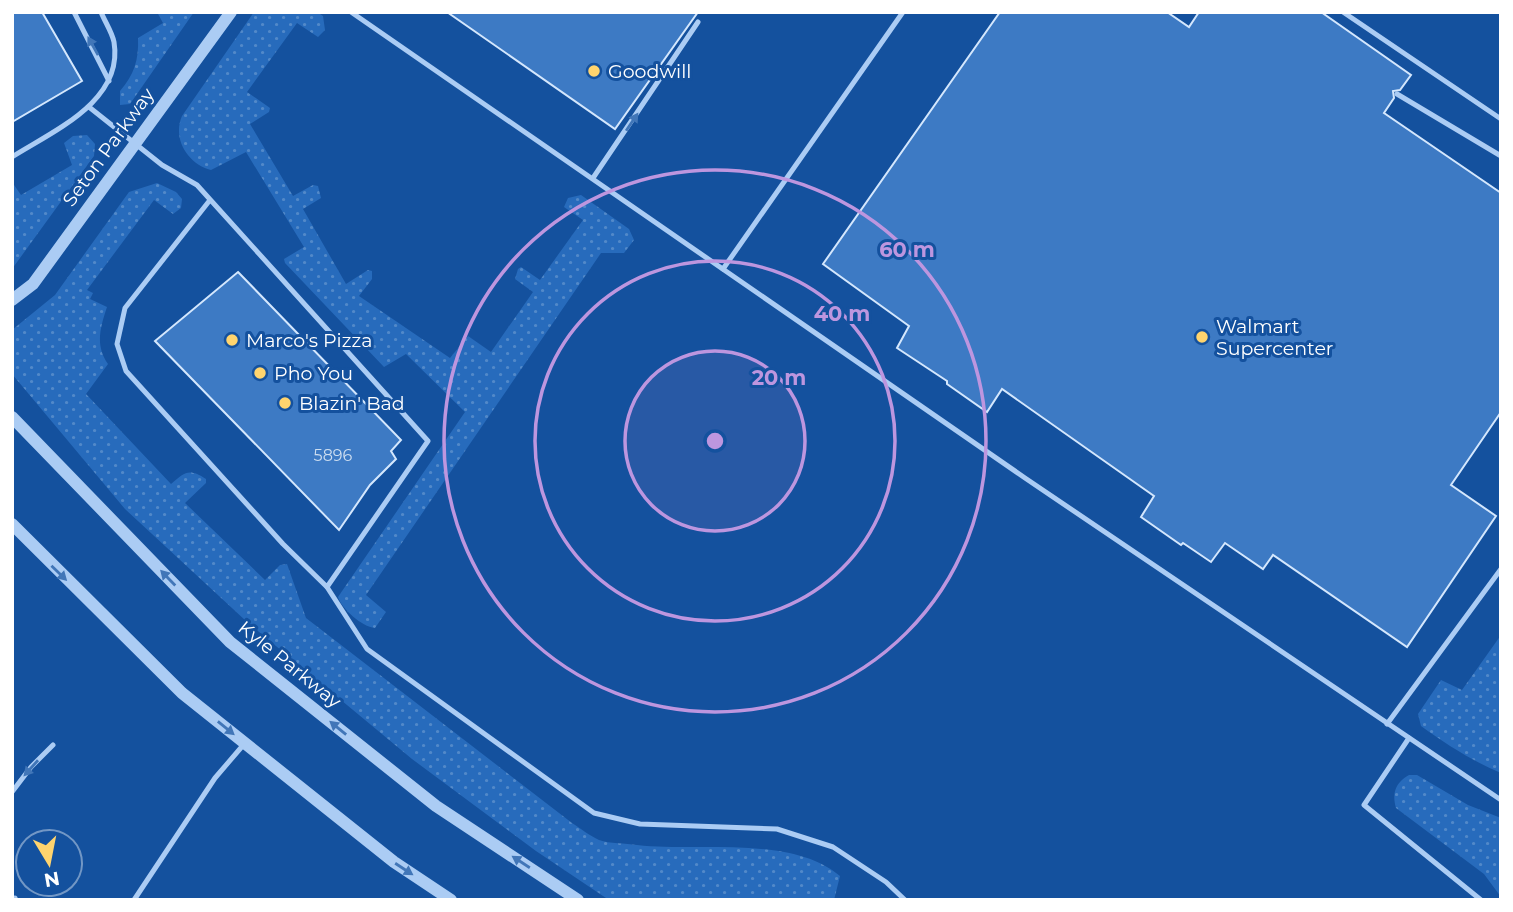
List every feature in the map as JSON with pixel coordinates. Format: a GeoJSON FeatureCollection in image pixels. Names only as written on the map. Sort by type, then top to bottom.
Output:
{"type":"FeatureCollection","features":[{"type":"Feature","properties":{"kind":"street","name":"Seton Parkway"},"geometry":{"type":"LineString","coordinates":[[12,300],[33,284],[231,12]]}},
{"type":"Feature","properties":{"kind":"street","name":"Kyle Parkway"},"geometry":{"type":"LineString","coordinates":[[12,417],[230,642],[436,806],[578,900]]}},
{"type":"Feature","properties":{"kind":"street"},"geometry":{"type":"LineString","coordinates":[[12,524],[182,693],[394,862],[451,900]]}},
{"type":"Feature","properties":{"kind":"lane"},"geometry":{"type":"LineString","coordinates":[[74,12],[109,81]]}},
{"type":"Feature","properties":{"kind":"lane"},"geometry":{"type":"LineString","coordinates":[[12,157],[89,107],[109,81],[116,59],[114,39],[101,12]]}},
{"type":"Feature","properties":{"kind":"lane"},"geometry":{"type":"LineString","coordinates":[[351,12],[1501,800]]}},
{"type":"Feature","properties":{"kind":"lane"},"geometry":{"type":"LineString","coordinates":[[723,269],[903,12]]}},
{"type":"Feature","properties":{"kind":"lane"},"geometry":{"type":"LineString","coordinates":[[1343,12],[1501,119]]}},
{"type":"Feature","properties":{"kind":"lane"},"geometry":{"type":"LineString","coordinates":[[593,178],[698,22]]}},
{"type":"Feature","properties":{"kind":"lane"},"geometry":{"type":"LineString","coordinates":[[1397,94],[1501,156]]}},
{"type":"Feature","properties":{"kind":"lane"},"geometry":{"type":"LineString","coordinates":[[89,107],[134,143],[197,185],[428,441],[327,587]]}},
{"type":"Feature","properties":{"kind":"lane"},"geometry":{"type":"LineString","coordinates":[[210,200],[125,308],[117,344],[127,371],[283,544],[327,587],[367,649],[594,813],[640,824],[777,829],[832,847],[886,882],[905,900]]}},
{"type":"Feature","properties":{"kind":"lane"},"geometry":{"type":"LineString","coordinates":[[1387,724],[1501,569]]}},
{"type":"Feature","properties":{"kind":"lane"},"geometry":{"type":"LineString","coordinates":[[1409,738],[1364,805],[1481,900]]}},
{"type":"Feature","properties":{"kind":"lane"},"geometry":{"type":"LineString","coordinates":[[134,900],[215,778],[245,743]]}},
{"type":"Feature","properties":{"kind":"lane"},"geometry":{"type":"LineString","coordinates":[[12,792],[31,767],[53,745]]}},
{"type":"Feature","properties":{"kind":"shaded area"},"geometry":{"type":"Polygon","coordinates":[[[157,12],[194,12],[130,104],[120,105],[120,91],[132,73],[138,53],[138,38],[163,23],[157,12]]]}},
{"type":"Feature","properties":{"kind":"shaded area"},"geometry":{"type":"Polygon","coordinates":[[[254,12],[317,12],[323,16],[325,30],[318,37],[297,23],[247,92],[270,108],[269,112],[250,124],[293,196],[313,185],[318,186],[321,198],[303,209],[346,284],[368,270],[372,271],[372,279],[359,296],[450,358],[468,336],[491,352],[533,292],[515,279],[518,269],[521,267],[540,280],[583,220],[564,207],[568,198],[581,195],[629,229],[634,240],[624,253],[601,253],[366,595],[386,612],[375,628],[353,616],[338,597],[465,412],[406,354],[384,367],[285,263],[284,259],[304,247],[246,152],[211,170],[195,162],[184,149],[179,133],[182,116],[254,12]]]}},
{"type":"Feature","properties":{"kind":"shaded area"},"geometry":{"type":"Polygon","coordinates":[[[87,135],[95,144],[94,156],[12,269],[12,182],[21,195],[72,165],[64,143],[73,136],[87,135]]]}},
{"type":"Feature","properties":{"kind":"shaded area"},"geometry":{"type":"Polygon","coordinates":[[[157,183],[176,192],[182,199],[181,208],[173,214],[154,200],[87,290],[93,293],[90,299],[107,307],[102,322],[100,344],[108,364],[86,394],[171,484],[187,473],[195,473],[206,479],[206,483],[185,503],[265,580],[280,565],[287,564],[306,618],[592,836],[613,843],[662,847],[744,848],[797,855],[820,863],[840,876],[834,900],[609,900],[536,851],[412,759],[246,621],[125,509],[12,374],[12,330],[55,295],[129,192],[157,183]]]}},
{"type":"Feature","properties":{"kind":"shaded area"},"geometry":{"type":"Polygon","coordinates":[[[1501,635],[1501,773],[1460,752],[1421,726],[1418,714],[1441,680],[1462,690],[1501,635]]]}},
{"type":"Feature","properties":{"kind":"shaded area"},"geometry":{"type":"Polygon","coordinates":[[[1409,775],[1417,775],[1468,805],[1501,818],[1501,897],[1484,874],[1396,808],[1396,789],[1400,781],[1409,775]]]}},
{"type":"Feature","properties":{"kind":"building"},"geometry":{"type":"Polygon","coordinates":[[[12,12],[42,12],[82,81],[12,122],[12,12]]]}},
{"type":"Feature","properties":{"kind":"building","name":"Goodwill"},"geometry":{"type":"Polygon","coordinates":[[[447,12],[698,12],[615,129],[447,12]]]}},
{"type":"Feature","properties":{"kind":"building","name":"Walmart Supercenter"},"geometry":{"type":"Polygon","coordinates":[[[1000,12],[1167,12],[1189,27],[1199,12],[1321,12],[1411,75],[1400,90],[1393,91],[1394,98],[1384,113],[1501,193],[1501,412],[1451,485],[1496,516],[1407,647],[1273,555],[1263,569],[1225,543],[1211,562],[1183,543],[1181,545],[1141,517],[1154,496],[1002,389],[987,412],[947,384],[947,381],[897,348],[909,326],[823,264],[1000,12]]]}},
{"type":"Feature","properties":{"kind":"building"},"geometry":{"type":"Polygon","coordinates":[[[238,272],[401,440],[391,451],[396,459],[370,485],[339,530],[155,341],[238,272]]]}},
{"type":"Feature","properties":{"kind":"place","name":"Goodwill"},"geometry":{"type":"Point","coordinates":[594,71]}},
{"type":"Feature","properties":{"kind":"place","name":"Walmart Supercenter"},"geometry":{"type":"Point","coordinates":[1202,337]}},
{"type":"Feature","properties":{"kind":"place","name":"Marco's Pizza"},"geometry":{"type":"Point","coordinates":[232,340]}},
{"type":"Feature","properties":{"kind":"place","name":"Pho You"},"geometry":{"type":"Point","coordinates":[260,373]}},
{"type":"Feature","properties":{"kind":"place","name":"Blazin' Bad"},"geometry":{"type":"Point","coordinates":[285,403]}}]}
